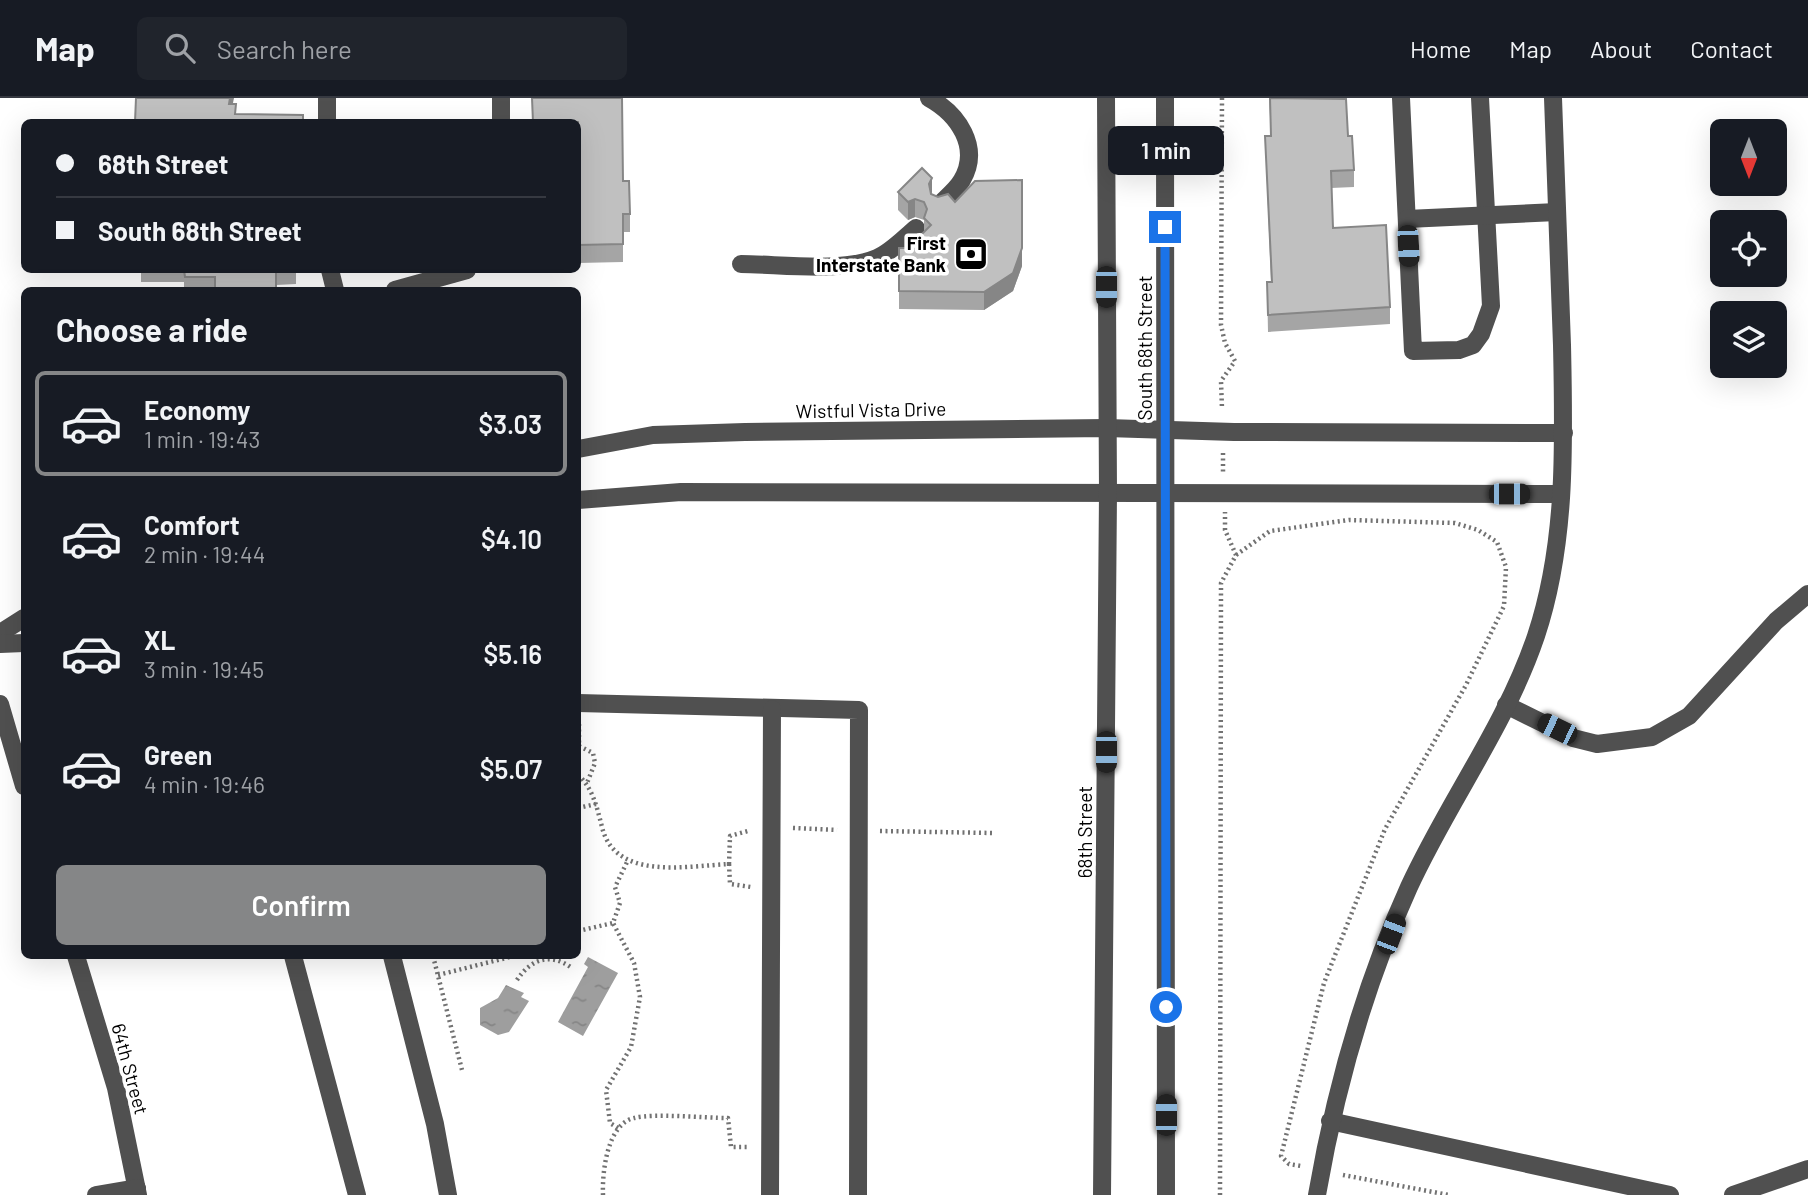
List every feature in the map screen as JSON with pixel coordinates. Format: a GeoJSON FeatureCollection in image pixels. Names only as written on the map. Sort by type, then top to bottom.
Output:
{"type":"FeatureCollection","features":[{"type":"Feature","properties":{"kind":"street"},"geometry":{"type":"LineString","coordinates":[[327,98],[327,119]]}},
{"type":"Feature","properties":{"kind":"street"},"geometry":{"type":"LineString","coordinates":[[501,98],[501,119]]}},
{"type":"Feature","properties":{"kind":"street"},"geometry":{"type":"LineString","coordinates":[[929,98],[962,125],[968,141],[968,159],[962,180],[940,204]]}},
{"type":"Feature","properties":{"kind":"street","name":"South 68th Street"},"geometry":{"type":"LineString","coordinates":[[1105,98],[1107,428]]}},
{"type":"Feature","properties":{"kind":"street","name":"South 68th Street"},"geometry":{"type":"LineString","coordinates":[[1165,98],[1166,431]]}},
{"type":"Feature","properties":{"kind":"street"},"geometry":{"type":"LineString","coordinates":[[1401,98],[1413,351],[1448,350],[1473,345],[1487,320],[1491,306],[1480,98]]}},
{"type":"Feature","properties":{"kind":"street"},"geometry":{"type":"LineString","coordinates":[[1317,1195],[1330,1121],[1366,1003],[1408,888],[1506,705],[1536,637],[1551,579],[1564,433],[1553,98]]}},
{"type":"Feature","properties":{"kind":"street"},"geometry":{"type":"LineString","coordinates":[[1406,219],[1557,212]]}},
{"type":"Feature","properties":{"kind":"street"},"geometry":{"type":"LineString","coordinates":[[741,264],[825,265],[869,261],[888,252],[916,228]]}},
{"type":"Feature","properties":{"kind":"street"},"geometry":{"type":"LineString","coordinates":[[406,287],[456,273]]}},
{"type":"Feature","properties":{"kind":"street","name":"Wistful Vista Drive"},"geometry":{"type":"LineString","coordinates":[[581,448],[653,435],[679,434],[1107,428],[1166,431],[1564,433]]}},
{"type":"Feature","properties":{"kind":"street","name":"68th Street"},"geometry":{"type":"LineString","coordinates":[[1102,1195],[1107,428]]}},
{"type":"Feature","properties":{"kind":"street"},"geometry":{"type":"LineString","coordinates":[[1166,431],[1166,1195]]}},
{"type":"Feature","properties":{"kind":"street"},"geometry":{"type":"LineString","coordinates":[[581,500],[681,492],[1560,494]]}},
{"type":"Feature","properties":{"kind":"street"},"geometry":{"type":"LineString","coordinates":[[1506,705],[1573,738],[1597,744],[1652,737],[1689,716],[1776,621],[1808,594]]}},
{"type":"Feature","properties":{"kind":"street"},"geometry":{"type":"LineString","coordinates":[[0,633],[21,620]]}},
{"type":"Feature","properties":{"kind":"street"},"geometry":{"type":"LineString","coordinates":[[0,644],[21,643]]}},
{"type":"Feature","properties":{"kind":"street"},"geometry":{"type":"LineString","coordinates":[[0,704],[21,776]]}},
{"type":"Feature","properties":{"kind":"street"},"geometry":{"type":"LineString","coordinates":[[581,712],[628,706],[859,710],[858,1195]]}},
{"type":"Feature","properties":{"kind":"street"},"geometry":{"type":"LineString","coordinates":[[771,1195],[772,709]]}},
{"type":"Feature","properties":{"kind":"street","name":"64th Street"},"geometry":{"type":"LineString","coordinates":[[77,959],[116,1088],[138,1191]]}},
{"type":"Feature","properties":{"kind":"street"},"geometry":{"type":"LineString","coordinates":[[294,959],[357,1195]]}},
{"type":"Feature","properties":{"kind":"street"},"geometry":{"type":"LineString","coordinates":[[394,959],[435,1124],[448,1195]]}},
{"type":"Feature","properties":{"kind":"street"},"geometry":{"type":"LineString","coordinates":[[1330,1121],[1670,1195]]}},
{"type":"Feature","properties":{"kind":"street"},"geometry":{"type":"LineString","coordinates":[[1734,1195],[1808,1169]]}},
{"type":"Feature","properties":{"kind":"street"},"geometry":{"type":"LineString","coordinates":[[96,1195],[138,1191]]}},
{"type":"Feature","properties":{"kind":"path"},"geometry":{"type":"LineString","coordinates":[[1221,381],[1235,361],[1221,325],[1222,98]]}},
{"type":"Feature","properties":{"kind":"path"},"geometry":{"type":"LineString","coordinates":[[1220,1195],[1221,583],[1236,555],[1270,531],[1349,520],[1455,523],[1478,530],[1497,542],[1506,567],[1504,606],[1466,685],[1385,829],[1324,983],[1280,1156],[1289,1164],[1449,1195]]}},
{"type":"Feature","properties":{"kind":"path"},"geometry":{"type":"LineString","coordinates":[[1225,530],[1236,555]]}},
{"type":"Feature","properties":{"kind":"path"},"geometry":{"type":"LineString","coordinates":[[581,747],[593,754],[595,763],[587,783]]}},
{"type":"Feature","properties":{"kind":"path"},"geometry":{"type":"LineString","coordinates":[[581,807],[596,804]]}},
{"type":"Feature","properties":{"kind":"path"},"geometry":{"type":"LineString","coordinates":[[618,1128],[610,1123],[606,1090],[631,1048],[640,997],[634,963],[613,923],[620,903],[615,887],[628,860]]}},
{"type":"Feature","properties":{"kind":"path"},"geometry":{"type":"LineString","coordinates":[[729,864],[730,884],[753,888]]}},
{"type":"Feature","properties":{"kind":"path"},"geometry":{"type":"LineString","coordinates":[[581,930],[613,923]]}},
{"type":"Feature","properties":{"kind":"path"},"geometry":{"type":"LineString","coordinates":[[434,959],[462,1070]]}},
{"type":"Feature","properties":{"kind":"path"},"geometry":{"type":"LineString","coordinates":[[438,975],[502,959]]}},
{"type":"Feature","properties":{"kind":"path"},"geometry":{"type":"LineString","coordinates":[[517,981],[523,970],[537,959]]}},
{"type":"Feature","properties":{"kind":"path"},"geometry":{"type":"LineString","coordinates":[[559,959],[572,968]]}},
{"type":"Feature","properties":{"kind":"path"},"geometry":{"type":"LineString","coordinates":[[603,1195],[610,1144],[618,1128],[633,1118],[728,1118],[731,1147],[771,1146]]}},
{"type":"Feature","properties":{"kind":"water"},"geometry":{"type":"Polygon","coordinates":[[[588,957],[618,973],[583,1036],[558,1022],[588,967],[584,964],[588,957]]]}},
{"type":"Feature","properties":{"kind":"water"},"geometry":{"type":"Polygon","coordinates":[[[506,985],[524,993],[521,997],[529,1001],[509,1032],[498,1035],[480,1025],[480,1008],[498,998],[506,985]]]}},
{"type":"Feature","properties":{"kind":"building"},"geometry":{"type":"Polygon","coordinates":[[[136,98],[230,98],[229,104],[236,104],[235,114],[303,115],[303,119],[135,119],[136,98]]]}},
{"type":"Feature","properties":{"kind":"building"},"geometry":{"type":"Polygon","coordinates":[[[532,98],[622,98],[623,181],[629,181],[630,214],[623,214],[623,244],[581,245],[581,119],[533,119],[532,98]]]}},
{"type":"Feature","properties":{"kind":"building"},"geometry":{"type":"Polygon","coordinates":[[[1270,98],[1346,99],[1348,136],[1352,136],[1354,170],[1331,171],[1333,228],[1386,225],[1390,307],[1268,315],[1267,282],[1272,282],[1265,136],[1271,136],[1270,98]]]}},
{"type":"Feature","properties":{"kind":"building","name":"First Interstate Bank"},"geometry":{"type":"Polygon","coordinates":[[[922,168],[932,178],[929,184],[931,194],[938,197],[948,194],[955,202],[975,181],[1022,180],[1022,248],[1013,273],[984,292],[899,291],[899,248],[908,248],[931,225],[924,218],[927,209],[924,202],[915,199],[908,202],[898,192],[922,168]]]}},
{"type":"Feature","properties":{"kind":"building"},"geometry":{"type":"Polygon","coordinates":[[[184,273],[276,273],[276,287],[215,287],[215,277],[185,277],[184,273]]]}},
{"type":"Feature","properties":{"kind":"place","name":"First Interstate Bank"},"geometry":{"type":"Point","coordinates":[971,254]}},
{"type":"Feature","properties":{"kind":"route"},"geometry":{"type":"LineString","coordinates":[[1165,227],[1166,1007]]}}]}
